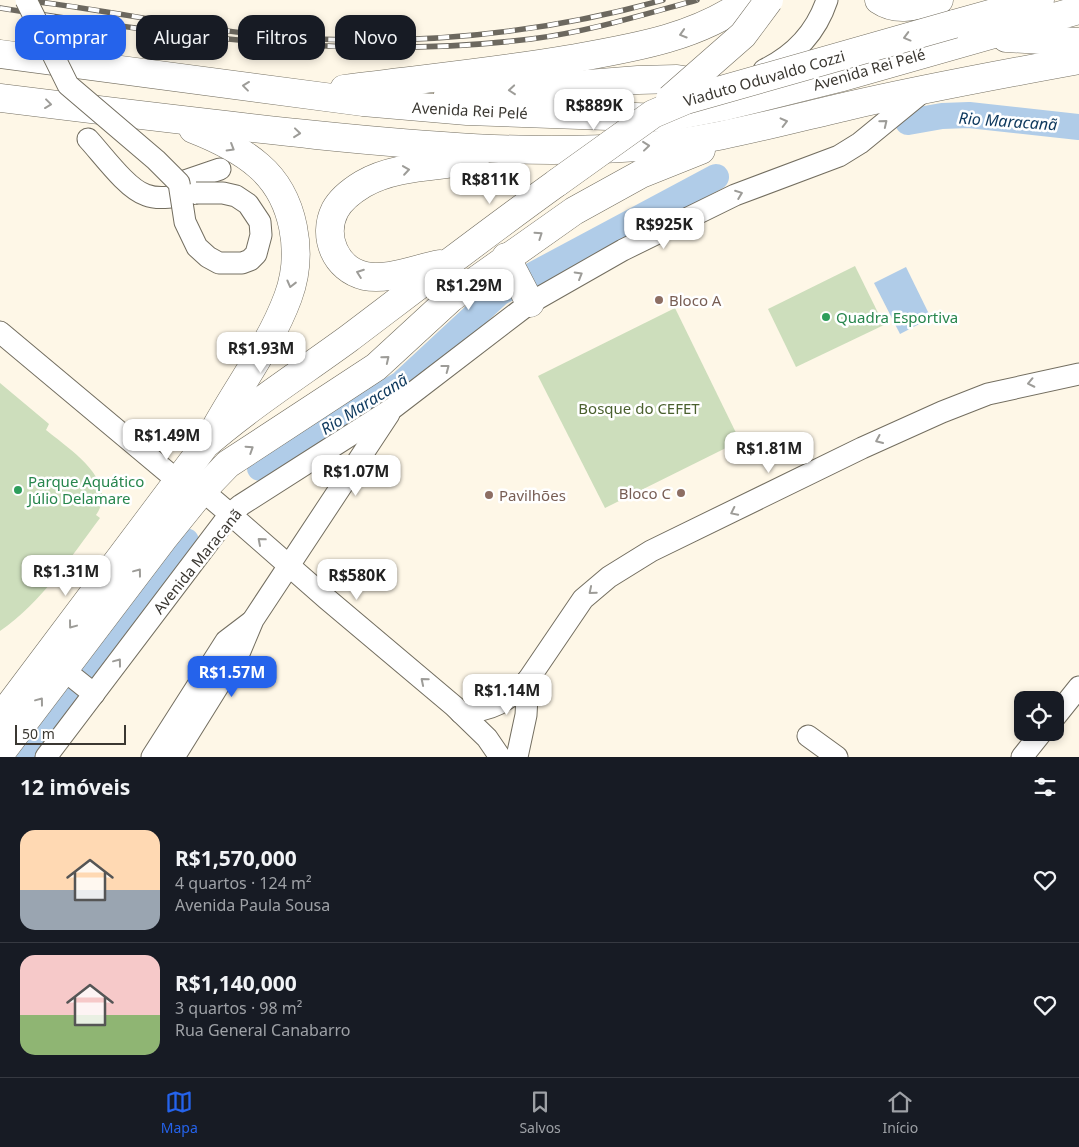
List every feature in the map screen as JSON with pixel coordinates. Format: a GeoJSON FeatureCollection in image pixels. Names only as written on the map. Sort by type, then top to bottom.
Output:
{"type":"FeatureCollection","features":[{"type":"Feature","properties":{"kind":"main road"},"geometry":{"type":"LineString","coordinates":[[309,94],[554,62],[663,40],[714,22],[748,0]]}},
{"type":"Feature","properties":{"kind":"main road"},"geometry":{"type":"LineString","coordinates":[[653,114],[743,35],[769,0]]}},
{"type":"Feature","properties":{"kind":"main road"},"geometry":{"type":"LineString","coordinates":[[880,0],[893,7],[908,7],[939,0]]}},
{"type":"Feature","properties":{"kind":"main road","name":"Viaduto Oduvaldo Cozzi"},"geometry":{"type":"LineString","coordinates":[[347,340],[447,262],[653,114],[720,88],[1040,0]]}},
{"type":"Feature","properties":{"kind":"main road","name":"Avenida Rei Pelé"},"geometry":{"type":"LineString","coordinates":[[0,54],[363,102],[467,111],[656,118],[681,116],[769,96],[1079,10]]}},
{"type":"Feature","properties":{"kind":"main road"},"geometry":{"type":"LineString","coordinates":[[982,36],[1079,42]]}},
{"type":"Feature","properties":{"kind":"main road","name":"Avenida Rei Pelé"},"geometry":{"type":"LineString","coordinates":[[0,98],[171,120],[424,145],[528,150],[638,147],[737,134],[926,89],[1079,60]]}},
{"type":"Feature","properties":{"kind":"main road"},"geometry":{"type":"LineString","coordinates":[[363,102],[638,80],[677,79],[769,96]]}},
{"type":"Feature","properties":{"kind":"main road"},"geometry":{"type":"LineString","coordinates":[[171,120],[213,138],[260,166],[272,179],[287,205],[295,241],[292,283],[279,317],[205,445]]}},
{"type":"Feature","properties":{"kind":"main road","name":"Avenida Maracanã"},"geometry":{"type":"LineString","coordinates":[[0,718],[181,492],[228,464],[376,367],[451,298],[519,282],[614,187],[737,134]]}},
{"type":"Feature","properties":{"kind":"main road"},"geometry":{"type":"LineString","coordinates":[[447,262],[407,270],[387,277],[365,276],[342,262],[334,251],[330,239],[330,224],[336,208],[346,196],[371,180],[394,172],[466,162],[528,150]]}},
{"type":"Feature","properties":{"kind":"main road","name":"Avenida Maracanã"},"geometry":{"type":"LineString","coordinates":[[0,754],[66,672],[181,492],[205,445],[245,411],[347,340]]}},
{"type":"Feature","properties":{"kind":"street"},"geometry":{"type":"LineString","coordinates":[[26,0],[68,85],[187,188]]}},
{"type":"Feature","properties":{"kind":"street"},"geometry":{"type":"LineString","coordinates":[[721,86],[770,67],[795,52],[813,30],[827,0]]}},
{"type":"Feature","properties":{"kind":"street","name":"Avenida Maracanã"},"geometry":{"type":"LineString","coordinates":[[46,757],[90,691],[230,514],[261,492],[393,408],[519,282],[623,250],[735,195],[839,156],[860,143],[926,89]]}},
{"type":"Feature","properties":{"kind":"street"},"geometry":{"type":"LineString","coordinates":[[88,139],[134,188],[146,196],[161,198],[187,188],[220,169]]}},
{"type":"Feature","properties":{"kind":"street"},"geometry":{"type":"LineString","coordinates":[[0,332],[181,492],[230,514],[461,712],[487,738],[500,757]]}},
{"type":"Feature","properties":{"kind":"street"},"geometry":{"type":"LineString","coordinates":[[461,712],[492,708],[509,698],[528,680],[582,599],[609,577],[651,551],[862,448],[942,412],[988,394],[1079,374]]}},
{"type":"Feature","properties":{"kind":"street"},"geometry":{"type":"LineString","coordinates":[[159,756],[240,651],[253,620],[393,408]]}},
{"type":"Feature","properties":{"kind":"street"},"geometry":{"type":"LineString","coordinates":[[66,672],[90,691]]}},
{"type":"Feature","properties":{"kind":"street"},"geometry":{"type":"LineString","coordinates":[[517,757],[526,716],[528,680]]}},
{"type":"Feature","properties":{"kind":"street"},"geometry":{"type":"LineString","coordinates":[[1064,706],[1079,687]]}},
{"type":"Feature","properties":{"kind":"street"},"geometry":{"type":"LineString","coordinates":[[808,736],[837,757]]}},
{"type":"Feature","properties":{"kind":"street"},"geometry":{"type":"LineString","coordinates":[[1022,757],[1035,741]]}},
{"type":"Feature","properties":{"kind":"green space","name":"Quadra Esportiva"},"geometry":{"type":"Polygon","coordinates":[[[855,266],[884,325],[796,367],[768,309],[855,266]]]}},
{"type":"Feature","properties":{"kind":"green space","name":"Bosque do CEFET"},"geometry":{"type":"Polygon","coordinates":[[[675,308],[740,441],[605,508],[538,376],[675,308]]]}},
{"type":"Feature","properties":{"kind":"green space"},"geometry":{"type":"Polygon","coordinates":[[[0,383],[49,424],[46,430],[89,467],[97,478],[102,490],[102,502],[96,515],[100,518],[66,564],[29,607],[0,631],[0,383]]]}},
{"type":"Feature","properties":{"kind":"water"},"geometry":{"type":"Polygon","coordinates":[[[906,267],[931,318],[900,334],[874,283],[906,267]]]}},
{"type":"Feature","properties":{"kind":"waterway","name":"Rio Maracanã"},"geometry":{"type":"LineString","coordinates":[[908,122],[942,116],[969,115],[1079,127]]}},
{"type":"Feature","properties":{"kind":"waterway","name":"Rio Maracanã"},"geometry":{"type":"LineString","coordinates":[[260,468],[401,384],[499,293],[716,177]]}},
{"type":"Feature","properties":{"kind":"waterway","name":"Rio Maracanã"},"geometry":{"type":"LineString","coordinates":[[26,757],[186,541]]}},
{"type":"Feature","properties":{"kind":"railway"},"geometry":{"type":"LineString","coordinates":[[23,0],[232,32],[313,39],[363,40],[464,36],[515,30],[614,12],[663,0]]}},
{"type":"Feature","properties":{"kind":"railway"},"geometry":{"type":"LineString","coordinates":[[0,8],[198,36],[331,46],[398,47],[464,45],[552,36],[697,0]]}},
{"type":"Feature","properties":{"kind":"place","name":"Bloco A"},"geometry":{"type":"Point","coordinates":[659,300]}},
{"type":"Feature","properties":{"kind":"place","name":"Quadra Esportiva"},"geometry":{"type":"Point","coordinates":[826,317]}},
{"type":"Feature","properties":{"kind":"place","name":"Parque Aquático Júlio Delamare"},"geometry":{"type":"Point","coordinates":[18,490]}},
{"type":"Feature","properties":{"kind":"place","name":"Bloco C"},"geometry":{"type":"Point","coordinates":[681,493]}},
{"type":"Feature","properties":{"kind":"place","name":"Pavilhões"},"geometry":{"type":"Point","coordinates":[489,495]}}]}
